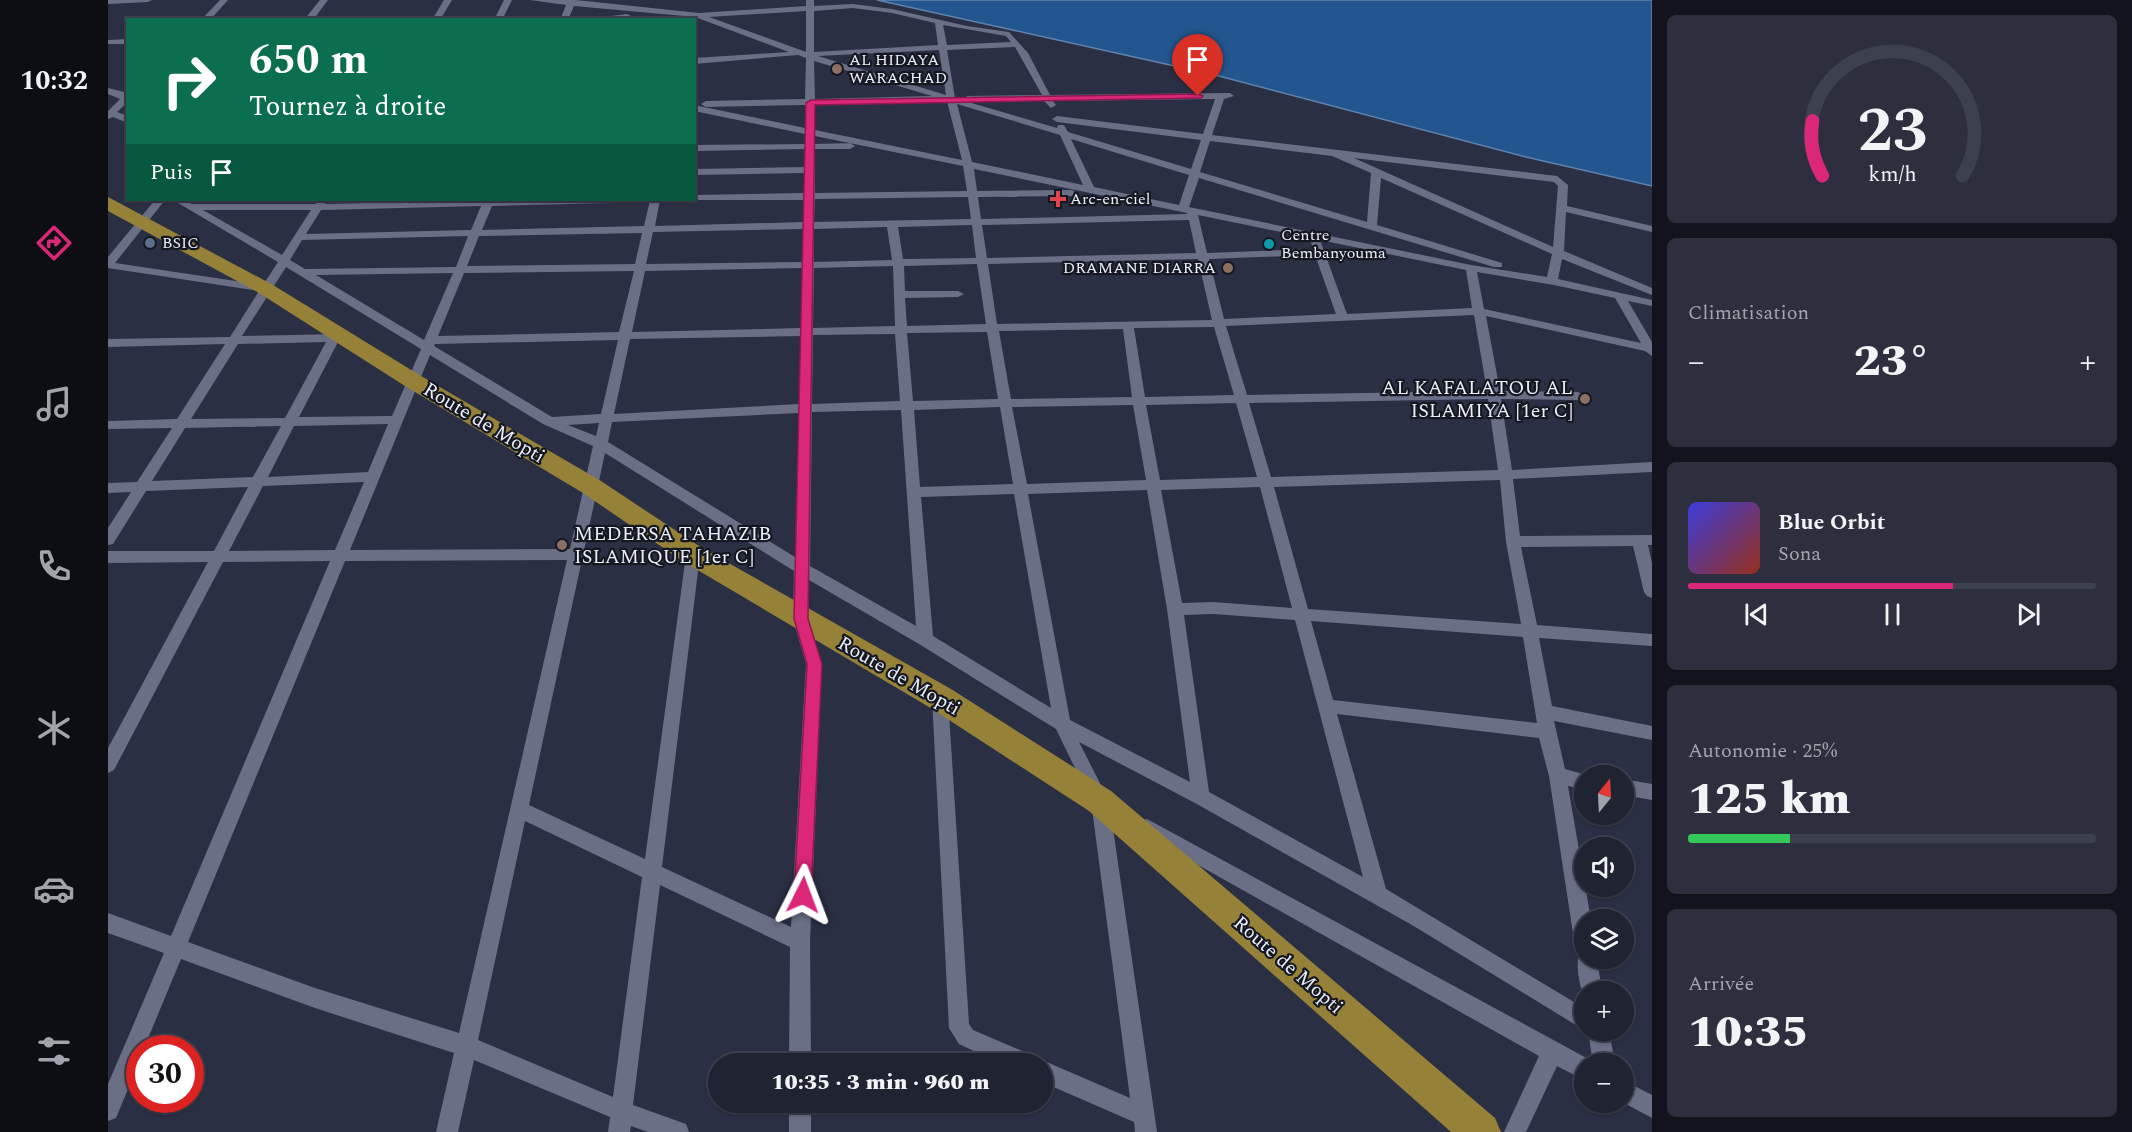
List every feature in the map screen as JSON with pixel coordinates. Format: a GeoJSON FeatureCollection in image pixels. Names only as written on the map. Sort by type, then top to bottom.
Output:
{"type":"FeatureCollection","features":[{"type":"Feature","properties":{"kind":"highway","name":"Route de Mopti"},"geometry":{"type":"LineString","coordinates":[[108,203],[266,289],[339,338],[592,487],[693,555],[940,698],[1100,801],[1471,1127]]}},
{"type":"Feature","properties":{"kind":"street"},"geometry":{"type":"LineString","coordinates":[[108,9],[114,1],[148,0]]}},
{"type":"Feature","properties":{"kind":"street"},"geometry":{"type":"LineString","coordinates":[[207,18],[224,0]]}},
{"type":"Feature","properties":{"kind":"street"},"geometry":{"type":"LineString","coordinates":[[310,18],[324,0]]}},
{"type":"Feature","properties":{"kind":"street"},"geometry":{"type":"LineString","coordinates":[[437,18],[448,0]]}},
{"type":"Feature","properties":{"kind":"street"},"geometry":{"type":"LineString","coordinates":[[499,18],[508,0]]}},
{"type":"Feature","properties":{"kind":"street"},"geometry":{"type":"LineString","coordinates":[[534,0],[696,15],[811,5],[872,8],[939,23],[1009,34],[1048,99],[1090,190]]}},
{"type":"Feature","properties":{"kind":"street"},"geometry":{"type":"LineString","coordinates":[[565,18],[571,2]]}},
{"type":"Feature","properties":{"kind":"street"},"geometry":{"type":"LineString","coordinates":[[800,1053],[800,941],[814,664],[801,619],[811,103],[807,55],[811,5]]}},
{"type":"Feature","properties":{"kind":"street"},"geometry":{"type":"LineString","coordinates":[[607,18],[667,13]]}},
{"type":"Feature","properties":{"kind":"street"},"geometry":{"type":"LineString","coordinates":[[696,15],[807,55],[1372,225],[1552,282]]}},
{"type":"Feature","properties":{"kind":"street"},"geometry":{"type":"LineString","coordinates":[[939,23],[951,99],[968,164],[992,328],[1022,487],[1062,724],[1100,801],[1145,1124]]}},
{"type":"Feature","properties":{"kind":"street"},"geometry":{"type":"LineString","coordinates":[[108,42],[126,41]]}},
{"type":"Feature","properties":{"kind":"street"},"geometry":{"type":"LineString","coordinates":[[696,61],[1017,44]]}},
{"type":"Feature","properties":{"kind":"street"},"geometry":{"type":"LineString","coordinates":[[108,91],[126,98]]}},
{"type":"Feature","properties":{"kind":"street"},"geometry":{"type":"LineString","coordinates":[[696,106],[951,99],[1225,96],[1194,172],[1189,213],[1203,256],[1240,399],[1266,483],[1328,706],[1378,896]]}},
{"type":"Feature","properties":{"kind":"street"},"geometry":{"type":"LineString","coordinates":[[110,115],[126,99]]}},
{"type":"Feature","properties":{"kind":"street"},"geometry":{"type":"LineString","coordinates":[[696,107],[810,138],[884,147],[1189,213],[1652,303]]}},
{"type":"Feature","properties":{"kind":"street"},"geometry":{"type":"LineString","coordinates":[[110,115],[126,115]]}},
{"type":"Feature","properties":{"kind":"street"},"geometry":{"type":"LineString","coordinates":[[110,115],[126,119]]}},
{"type":"Feature","properties":{"kind":"street"},"geometry":{"type":"LineString","coordinates":[[1057,119],[1557,179],[1563,185],[1558,253],[1552,282]]}},
{"type":"Feature","properties":{"kind":"street"},"geometry":{"type":"LineString","coordinates":[[696,148],[810,138]]}},
{"type":"Feature","properties":{"kind":"street"},"geometry":{"type":"LineString","coordinates":[[1334,153],[1558,253],[1652,292]]}},
{"type":"Feature","properties":{"kind":"street"},"geometry":{"type":"LineString","coordinates":[[696,172],[810,170]]}},
{"type":"Feature","properties":{"kind":"street"},"geometry":{"type":"LineString","coordinates":[[1372,225],[1376,173]]}},
{"type":"Feature","properties":{"kind":"street"},"geometry":{"type":"LineString","coordinates":[[696,198],[1101,193]]}},
{"type":"Feature","properties":{"kind":"street"},"geometry":{"type":"LineString","coordinates":[[159,201],[108,265],[266,289]]}},
{"type":"Feature","properties":{"kind":"street"},"geometry":{"type":"LineString","coordinates":[[184,203],[447,201]]}},
{"type":"Feature","properties":{"kind":"street"},"geometry":{"type":"LineString","coordinates":[[108,1110],[489,201]]}},
{"type":"Feature","properties":{"kind":"street"},"geometry":{"type":"LineString","coordinates":[[447,1132],[655,201]]}},
{"type":"Feature","properties":{"kind":"street"},"geometry":{"type":"LineString","coordinates":[[184,203],[429,343],[548,421],[601,444],[803,569],[925,639],[1062,724],[1201,797],[1419,918],[1574,1014]]}},
{"type":"Feature","properties":{"kind":"street"},"geometry":{"type":"LineString","coordinates":[[108,540],[320,203]]}},
{"type":"Feature","properties":{"kind":"street"},"geometry":{"type":"LineString","coordinates":[[1561,208],[1652,229]]}},
{"type":"Feature","properties":{"kind":"street"},"geometry":{"type":"LineString","coordinates":[[299,237],[892,225],[1189,213]]}},
{"type":"Feature","properties":{"kind":"street"},"geometry":{"type":"LineString","coordinates":[[892,225],[898,262],[900,329],[925,639]]}},
{"type":"Feature","properties":{"kind":"street"},"geometry":{"type":"LineString","coordinates":[[1314,237],[1344,318]]}},
{"type":"Feature","properties":{"kind":"street"},"geometry":{"type":"LineString","coordinates":[[303,272],[808,265],[1320,252]]}},
{"type":"Feature","properties":{"kind":"street"},"geometry":{"type":"LineString","coordinates":[[1471,268],[1494,395],[1506,476],[1512,542],[1545,712],[1546,732],[1558,776],[1579,909]]}},
{"type":"Feature","properties":{"kind":"street"},"geometry":{"type":"LineString","coordinates":[[899,296],[958,294]]}},
{"type":"Feature","properties":{"kind":"street"},"geometry":{"type":"LineString","coordinates":[[1620,297],[1651,350]]}},
{"type":"Feature","properties":{"kind":"street"},"geometry":{"type":"LineString","coordinates":[[429,343],[626,335],[1219,323],[1478,311],[1651,350]]}},
{"type":"Feature","properties":{"kind":"street"},"geometry":{"type":"LineString","coordinates":[[1128,325],[1175,609],[1201,797]]}},
{"type":"Feature","properties":{"kind":"street"},"geometry":{"type":"LineString","coordinates":[[108,343],[339,338]]}},
{"type":"Feature","properties":{"kind":"street"},"geometry":{"type":"LineString","coordinates":[[108,765],[290,422],[339,338]]}},
{"type":"Feature","properties":{"kind":"street"},"geometry":{"type":"LineString","coordinates":[[548,421],[806,408],[1005,403],[1494,395],[1578,396]]}},
{"type":"Feature","properties":{"kind":"street"},"geometry":{"type":"LineString","coordinates":[[108,425],[397,420]]}},
{"type":"Feature","properties":{"kind":"street"},"geometry":{"type":"LineString","coordinates":[[913,492],[1022,487],[1153,486],[1506,476],[1652,467]]}},
{"type":"Feature","properties":{"kind":"street"},"geometry":{"type":"LineString","coordinates":[[108,488],[374,477]]}},
{"type":"Feature","properties":{"kind":"street"},"geometry":{"type":"LineString","coordinates":[[1512,542],[1645,540],[1652,592]]}},
{"type":"Feature","properties":{"kind":"street"},"geometry":{"type":"LineString","coordinates":[[108,557],[577,554]]}},
{"type":"Feature","properties":{"kind":"street"},"geometry":{"type":"LineString","coordinates":[[620,1122],[693,555]]}},
{"type":"Feature","properties":{"kind":"street"},"geometry":{"type":"LineString","coordinates":[[1175,609],[1213,608],[1652,640]]}},
{"type":"Feature","properties":{"kind":"street"},"geometry":{"type":"LineString","coordinates":[[940,698],[959,1028],[966,1037],[1002,1053]]}},
{"type":"Feature","properties":{"kind":"street"},"geometry":{"type":"LineString","coordinates":[[1328,706],[1546,732]]}},
{"type":"Feature","properties":{"kind":"street"},"geometry":{"type":"LineString","coordinates":[[1545,712],[1652,733]]}},
{"type":"Feature","properties":{"kind":"street"},"geometry":{"type":"LineString","coordinates":[[1558,776],[1574,779]]}},
{"type":"Feature","properties":{"kind":"street"},"geometry":{"type":"LineString","coordinates":[[1634,789],[1652,792]]}},
{"type":"Feature","properties":{"kind":"street"},"geometry":{"type":"LineString","coordinates":[[1100,801],[1574,1064]]}},
{"type":"Feature","properties":{"kind":"street"},"geometry":{"type":"LineString","coordinates":[[520,810],[800,941]]}},
{"type":"Feature","properties":{"kind":"street"},"geometry":{"type":"LineString","coordinates":[[108,923],[315,998],[466,1046],[620,1122],[678,1132]]}},
{"type":"Feature","properties":{"kind":"street"},"geometry":{"type":"LineString","coordinates":[[1515,1132],[1552,1052]]}},
{"type":"Feature","properties":{"kind":"street"},"geometry":{"type":"LineString","coordinates":[[1053,1077],[1145,1124]]}},
{"type":"Feature","properties":{"kind":"street"},"geometry":{"type":"LineString","coordinates":[[1634,1097],[1652,1107]]}},
{"type":"Feature","properties":{"kind":"street"},"geometry":{"type":"LineString","coordinates":[[800,1113],[800,1132]]}},
{"type":"Feature","properties":{"kind":"water"},"geometry":{"type":"Polygon","coordinates":[[[877,0],[1652,0],[1652,186],[1526,157],[1215,75],[877,0]]]}},
{"type":"Feature","properties":{"kind":"place","name":"AL HIDAYA WARACHAD"},"geometry":{"type":"Point","coordinates":[837,69]}},
{"type":"Feature","properties":{"kind":"place","name":"Arc-en-ciel"},"geometry":{"type":"Point","coordinates":[1058,199]}},
{"type":"Feature","properties":{"kind":"place","name":"BSIC"},"geometry":{"type":"Point","coordinates":[150,243]}},
{"type":"Feature","properties":{"kind":"place","name":"Centre Bembanyouma"},"geometry":{"type":"Point","coordinates":[1269,244]}},
{"type":"Feature","properties":{"kind":"place","name":"DRAMANE DIARRA"},"geometry":{"type":"Point","coordinates":[1228,268]}},
{"type":"Feature","properties":{"kind":"place","name":"AL KAFALATOU AL ISLAMIYA [1er C]"},"geometry":{"type":"Point","coordinates":[1585,399]}},
{"type":"Feature","properties":{"kind":"place","name":"MEDERSA TAHAZIB ISLAMIQUE [1er C]"},"geometry":{"type":"Point","coordinates":[562,545]}},
{"type":"Feature","properties":{"kind":"route"},"geometry":{"type":"LineString","coordinates":[[803,895],[814,664],[801,619],[811,103],[1198,96]]}}]}
